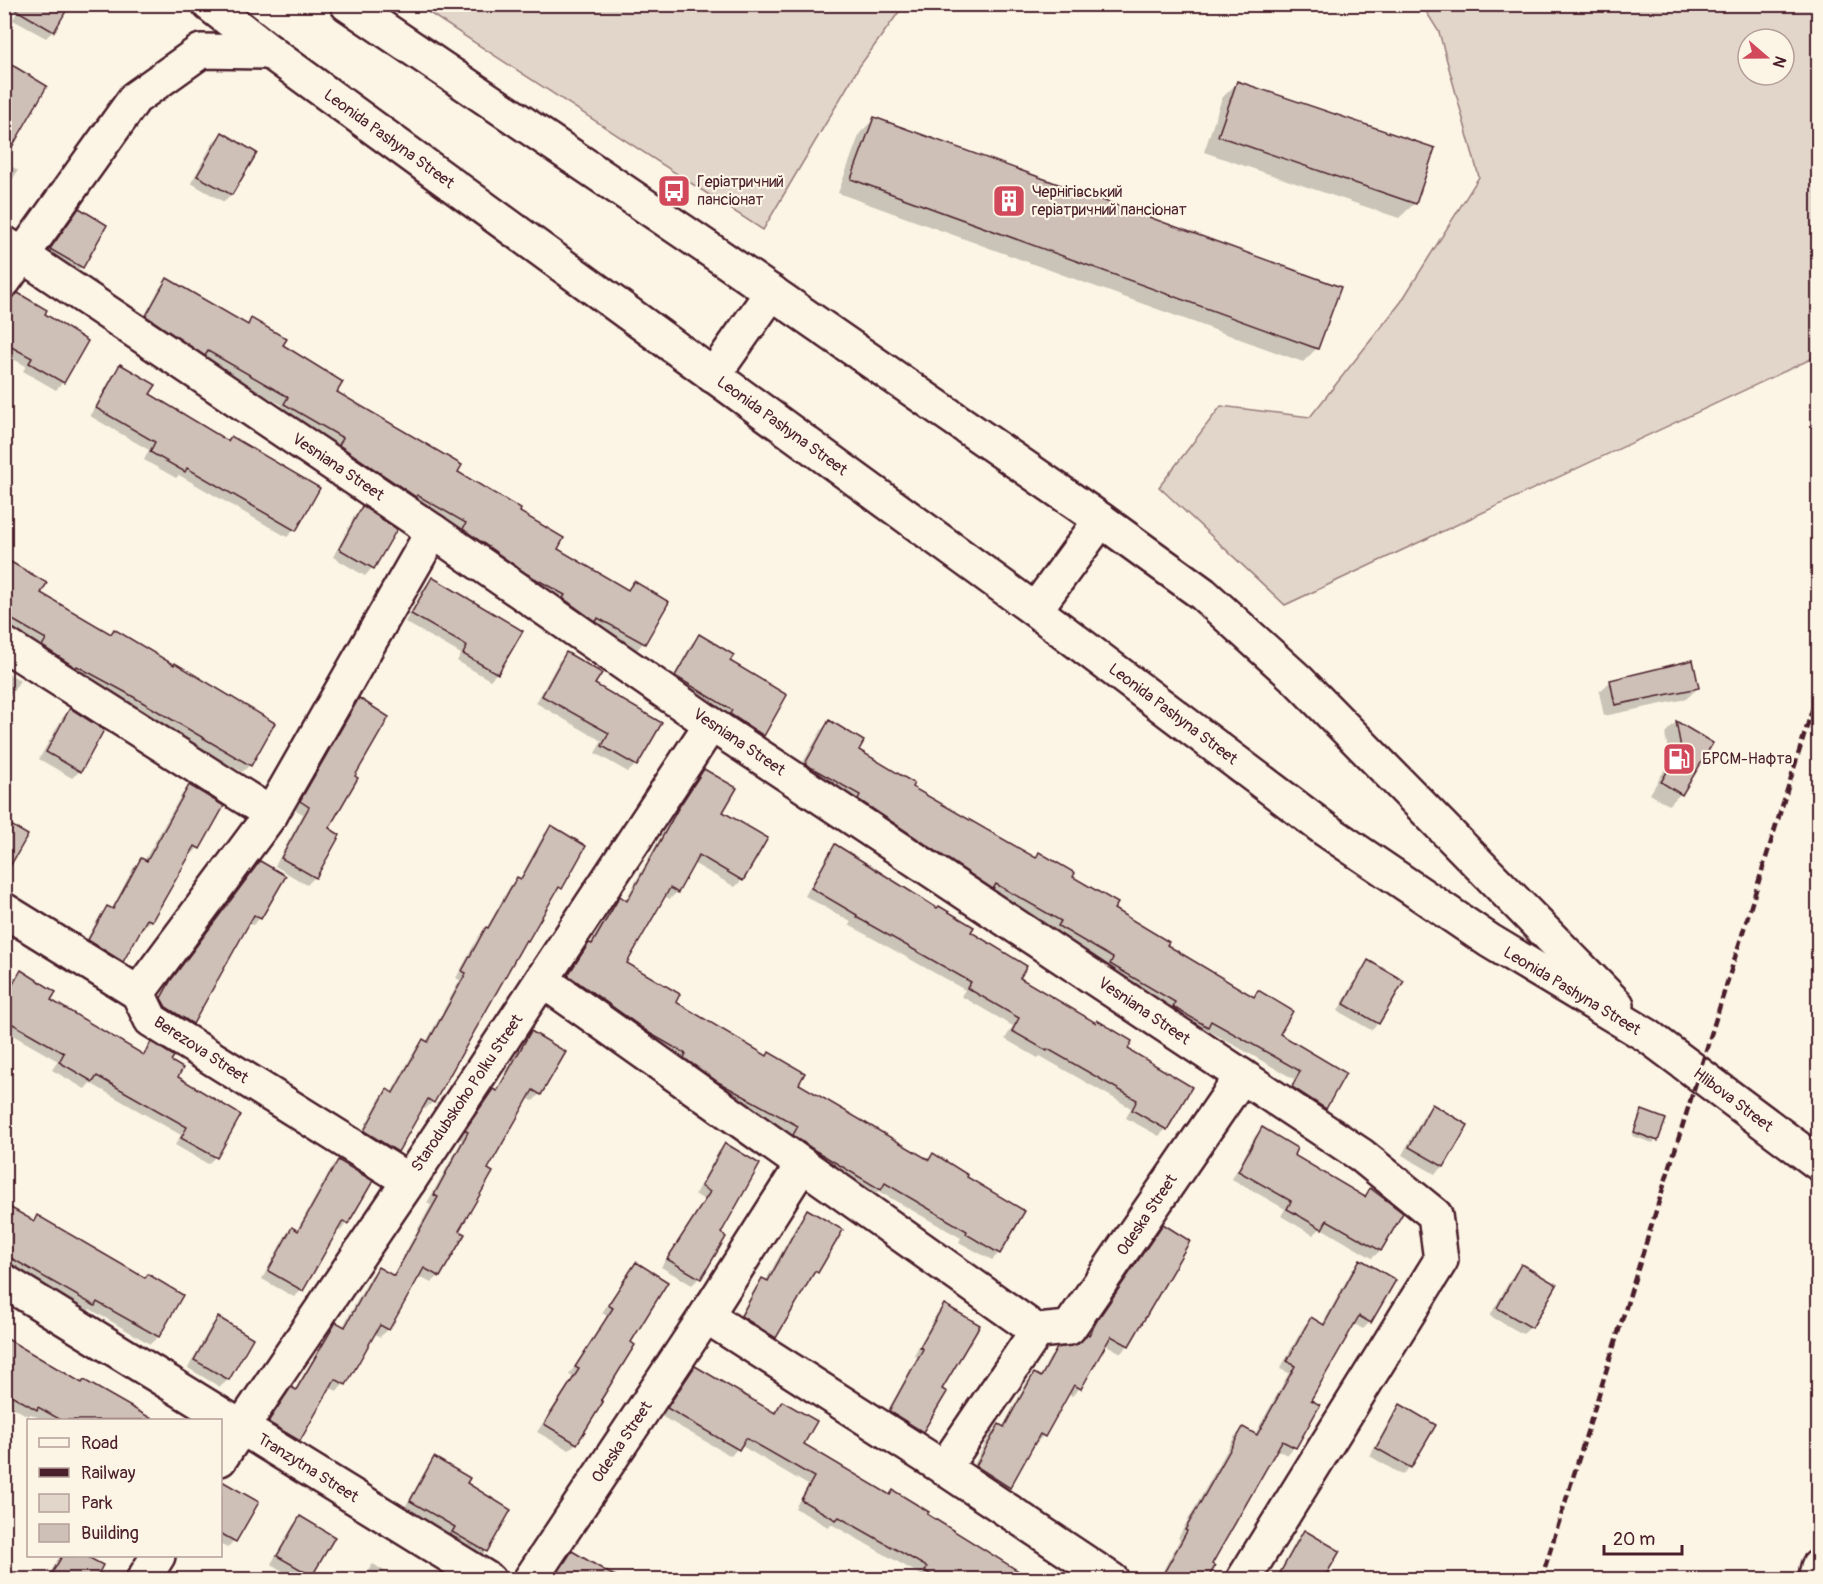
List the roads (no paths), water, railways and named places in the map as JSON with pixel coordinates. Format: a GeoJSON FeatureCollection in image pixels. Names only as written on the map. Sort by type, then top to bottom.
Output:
{"type":"FeatureCollection","features":[{"type":"Feature","properties":{"kind":"street","name":"Leonida Pashyna Street"},"geometry":{"type":"LineString","coordinates":[[209,4],[270,52],[1035,610],[1326,830],[1490,941],[1648,1036]]}},
{"type":"Feature","properties":{"kind":"street","name":"Leonida Pashyna Street"},"geometry":{"type":"LineString","coordinates":[[347,4],[771,292],[1101,520],[1203,594],[1298,680],[1648,1036]]}},
{"type":"Feature","properties":{"kind":"street"},"geometry":{"type":"LineString","coordinates":[[10,259],[135,98],[201,51],[270,52]]}},
{"type":"Feature","properties":{"kind":"street","name":"Vesniana Street"},"geometry":{"type":"LineString","coordinates":[[10,259],[434,531],[711,724],[1361,1155],[1435,1215],[1441,1260],[1243,1580]]}},
{"type":"Feature","properties":{"kind":"street"},"geometry":{"type":"LineString","coordinates":[[713,376],[771,292]]}},
{"type":"Feature","properties":{"kind":"street"},"geometry":{"type":"LineString","coordinates":[[1035,610],[1101,520]]}},
{"type":"Feature","properties":{"kind":"street"},"geometry":{"type":"LineString","coordinates":[[4,910],[138,993],[271,814],[434,531]]}},
{"type":"Feature","properties":{"kind":"street"},"geometry":{"type":"LineString","coordinates":[[4,644],[271,814]]}},
{"type":"Feature","properties":{"kind":"street","name":"Starodubskoho Polku Street"},"geometry":{"type":"LineString","coordinates":[[222,1456],[409,1181],[711,724]]}},
{"type":"Feature","properties":{"kind":"street"},"geometry":{"type":"LineString","coordinates":[[542,980],[1037,1331],[944,1468]]}},
{"type":"Feature","properties":{"kind":"street","name":"Berezova Street"},"geometry":{"type":"LineString","coordinates":[[138,993],[151,1020],[409,1181]]}},
{"type":"Feature","properties":{"kind":"street","name":"Hlibova Street"},"geometry":{"type":"LineString","coordinates":[[1648,1036],[1818,1163]]}},
{"type":"Feature","properties":{"kind":"street","name":"Odeska Street"},"geometry":{"type":"LineString","coordinates":[[1037,1331],[1069,1328],[1242,1076]]}},
{"type":"Feature","properties":{"kind":"street","name":"Odeska Street"},"geometry":{"type":"LineString","coordinates":[[530,1580],[713,1305],[802,1165]]}},
{"type":"Feature","properties":{"kind":"street","name":"Tranzytna Street"},"geometry":{"type":"LineString","coordinates":[[4,1281],[489,1580]]}},
{"type":"Feature","properties":{"kind":"street"},"geometry":{"type":"LineString","coordinates":[[713,1305],[706,1316],[944,1468],[1112,1580]]}},
{"type":"Feature","properties":{"kind":"street"},"geometry":{"type":"LineString","coordinates":[[143,1580],[157,1557]]}},
{"type":"Feature","properties":{"kind":"street"},"geometry":{"type":"LineString","coordinates":[[1815,1580],[1818,1568]]}},
{"type":"Feature","properties":{"kind":"railway"},"geometry":{"type":"LineString","coordinates":[[1541,1580],[1818,691]]}},
{"type":"Feature","properties":{"kind":"place","name":"Геріатричний пансіонат"},"geometry":{"type":"Point","coordinates":[674,191]}},
{"type":"Feature","properties":{"kind":"place","name":"Чернігівський геріатричний пансіонат"},"geometry":{"type":"Point","coordinates":[1009,201]}},
{"type":"Feature","properties":{"kind":"place","name":"БРСМ-Нафта"},"geometry":{"type":"Point","coordinates":[1679,759]}}]}
